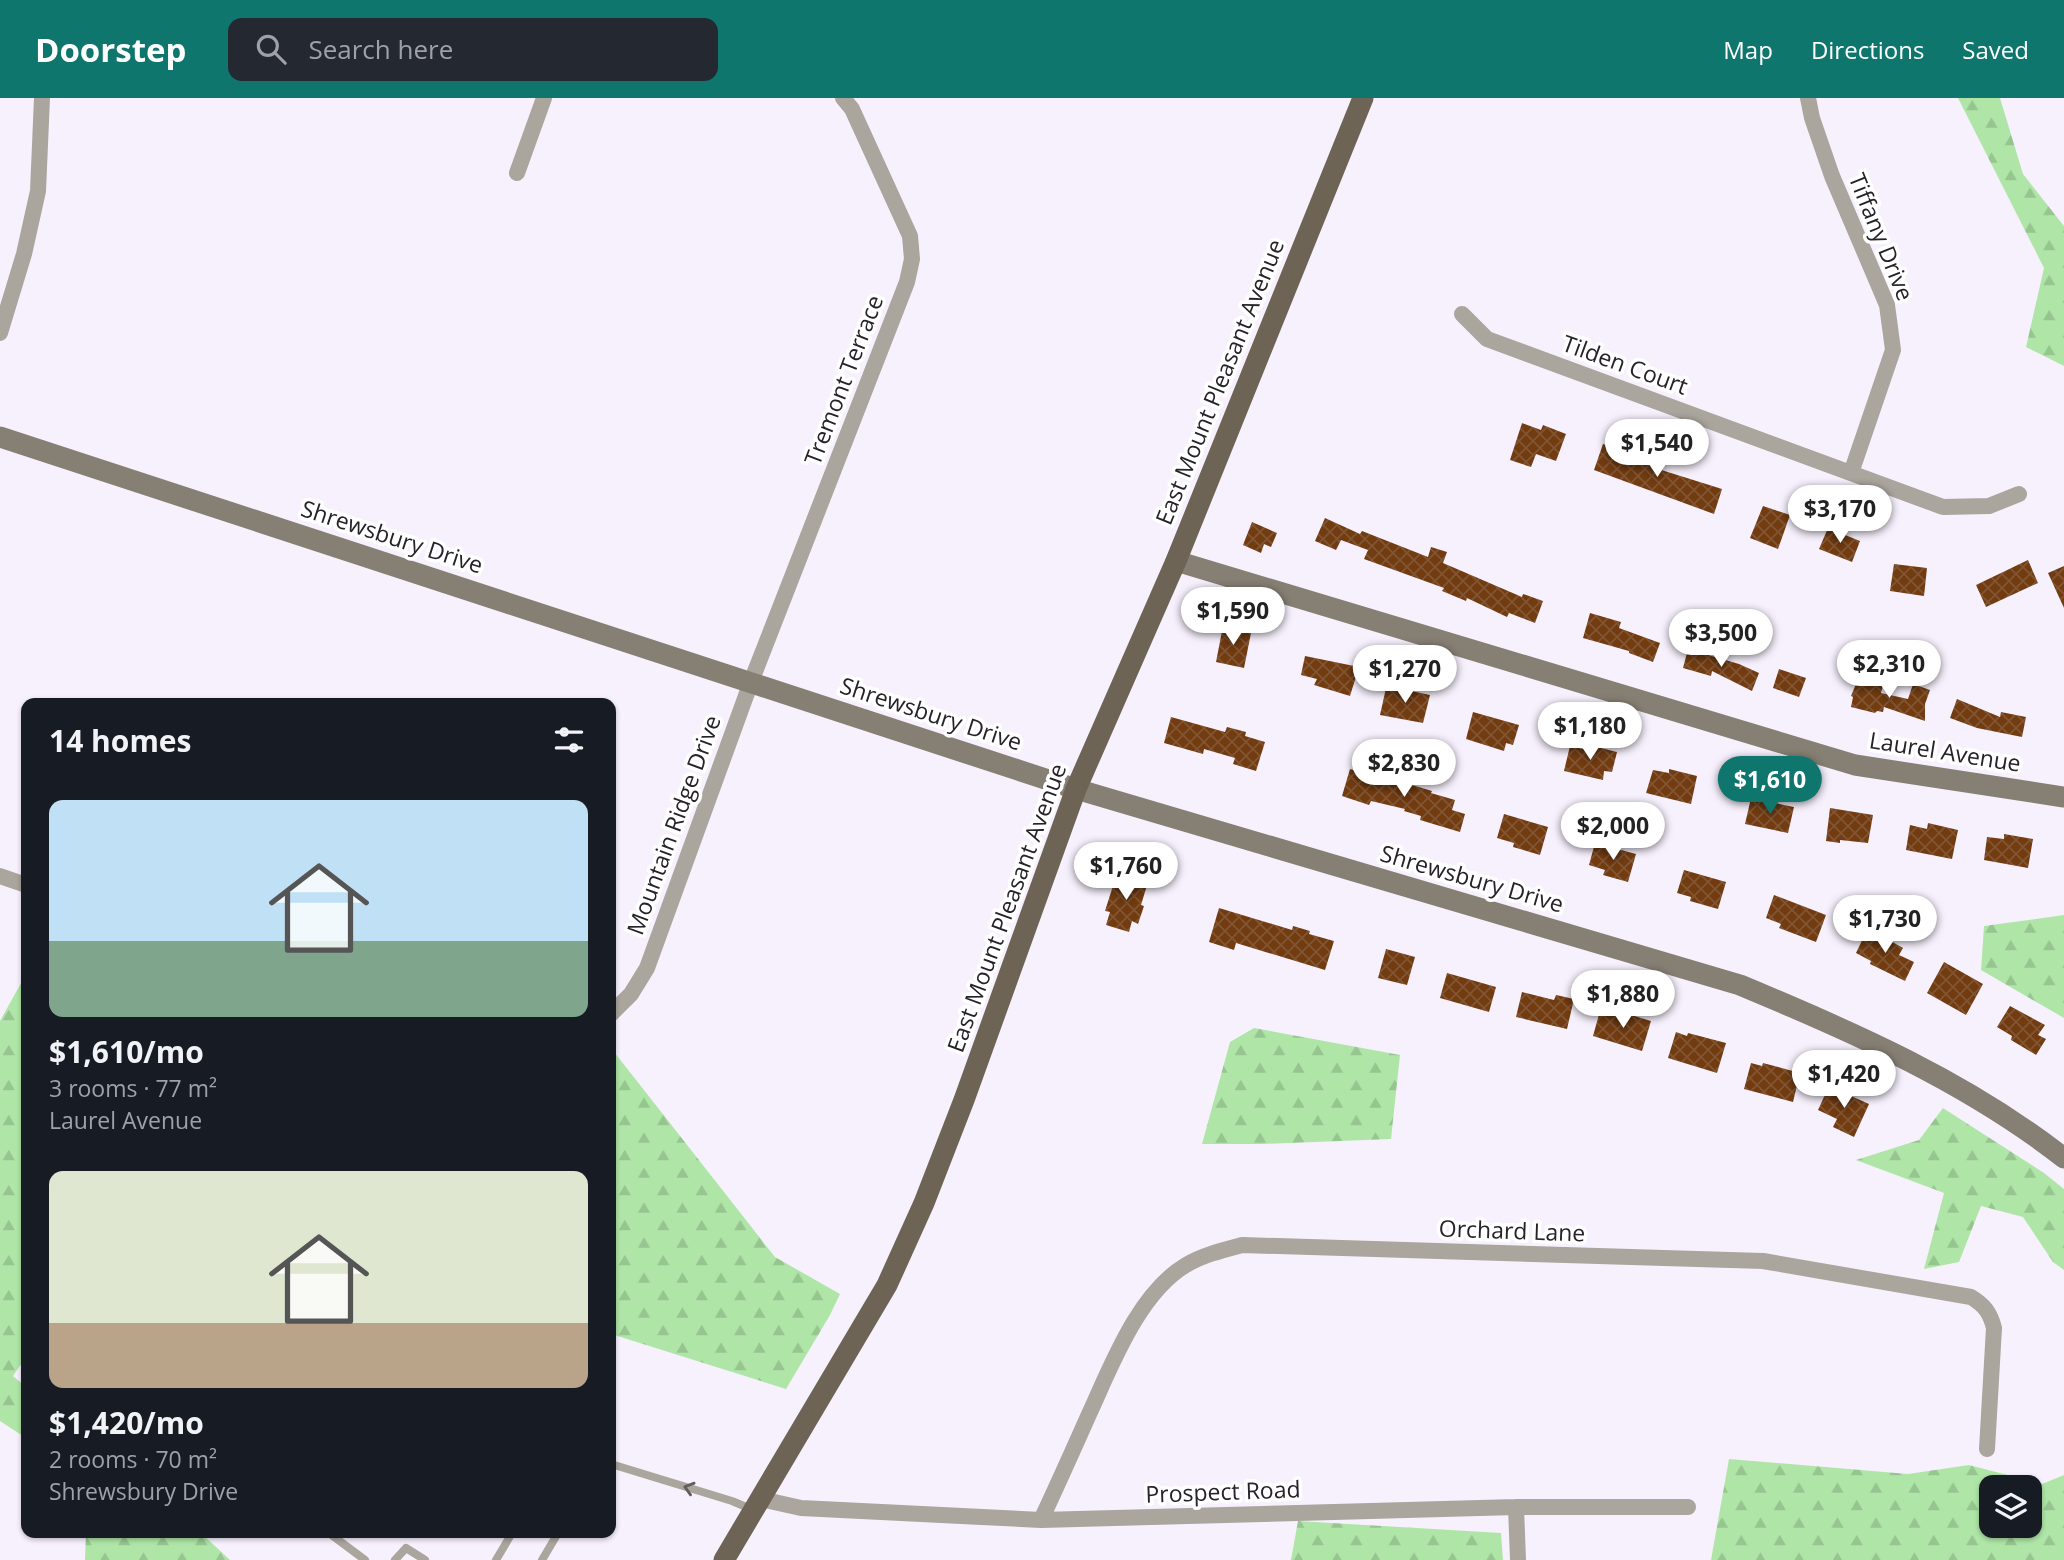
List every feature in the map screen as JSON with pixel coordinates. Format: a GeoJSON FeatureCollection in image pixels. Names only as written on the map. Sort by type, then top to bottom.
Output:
{"type":"FeatureCollection","features":[{"type":"Feature","properties":{"kind":"main road","name":"East Mount Pleasant Avenue"},"geometry":{"type":"LineString","coordinates":[[724,1560],[887,1285],[914,1226],[964,1100],[1076,789],[1176,561],[1363,98]]}},
{"type":"Feature","properties":{"kind":"main road","name":"Shrewsbury Drive"},"geometry":{"type":"LineString","coordinates":[[0,437],[1076,789],[1740,985],[1822,1019],[1945,1079],[2016,1122],[2064,1158]]}},
{"type":"Feature","properties":{"kind":"main road","name":"Laurel Avenue"},"geometry":{"type":"LineString","coordinates":[[1176,561],[1855,765],[2064,797]]}},
{"type":"Feature","properties":{"kind":"street"},"geometry":{"type":"LineString","coordinates":[[0,333],[24,254],[38,191],[42,98]]}},
{"type":"Feature","properties":{"kind":"street"},"geometry":{"type":"LineString","coordinates":[[517,173],[544,98]]}},
{"type":"Feature","properties":{"kind":"street","name":"Tremont Terrace"},"geometry":{"type":"LineString","coordinates":[[751,682],[907,282],[912,259],[911,236],[852,109],[843,98]]}},
{"type":"Feature","properties":{"kind":"street","name":"Tiffany Drive"},"geometry":{"type":"LineString","coordinates":[[1808,98],[1832,176],[1887,305],[1893,350],[1851,473]]}},
{"type":"Feature","properties":{"kind":"street","name":"Tilden Court"},"geometry":{"type":"LineString","coordinates":[[1462,314],[1488,339],[1943,507],[1989,506],[2019,494]]}},
{"type":"Feature","properties":{"kind":"street","name":"Mountain Ridge Drive"},"geometry":{"type":"LineString","coordinates":[[616,1009],[631,994],[647,968],[751,682]]}},
{"type":"Feature","properties":{"kind":"street"},"geometry":{"type":"LineString","coordinates":[[0,876],[21,882]]}},
{"type":"Feature","properties":{"kind":"street","name":"Orchard Lane"},"geometry":{"type":"LineString","coordinates":[[1041,1520],[1121,1347],[1149,1301],[1169,1278],[1186,1265],[1210,1254],[1242,1245],[1763,1261],[1971,1297],[1982,1304],[1990,1314],[1994,1328],[1987,1449]]}},
{"type":"Feature","properties":{"kind":"street","name":"Prospect Road"},"geometry":{"type":"LineString","coordinates":[[757,1505],[1041,1520],[1516,1507],[1688,1507]]}},
{"type":"Feature","properties":{"kind":"street"},"geometry":{"type":"LineString","coordinates":[[1516,1507],[1518,1560]]}},
{"type":"Feature","properties":{"kind":"lane"},"geometry":{"type":"LineString","coordinates":[[616,1466],[732,1501],[757,1505]]}},
{"type":"Feature","properties":{"kind":"lane"},"geometry":{"type":"LineString","coordinates":[[336,1538],[365,1560]]}},
{"type":"Feature","properties":{"kind":"lane"},"geometry":{"type":"LineString","coordinates":[[496,1560],[509,1538]]}},
{"type":"Feature","properties":{"kind":"lane"},"geometry":{"type":"LineString","coordinates":[[542,1560],[555,1538]]}},
{"type":"Feature","properties":{"kind":"lane"},"geometry":{"type":"LineString","coordinates":[[395,1560],[406,1548],[425,1560]]}},
{"type":"Feature","properties":{"kind":"green space"},"geometry":{"type":"Polygon","coordinates":[[[1958,98],[2000,98],[2023,174],[2064,226],[2064,366],[2026,347],[2044,268],[1958,98]]]}},
{"type":"Feature","properties":{"kind":"green space"},"geometry":{"type":"Polygon","coordinates":[[[2064,915],[2064,1018],[1981,970],[1984,926],[2064,915]]]}},
{"type":"Feature","properties":{"kind":"green space"},"geometry":{"type":"Polygon","coordinates":[[[21,983],[21,1364],[13,1376],[21,1383],[21,1435],[0,1421],[0,1021],[21,983]]]}},
{"type":"Feature","properties":{"kind":"green space"},"geometry":{"type":"Polygon","coordinates":[[[1254,1028],[1400,1055],[1391,1139],[1202,1144],[1230,1042],[1254,1028]]]}},
{"type":"Feature","properties":{"kind":"green space"},"geometry":{"type":"Polygon","coordinates":[[[616,1054],[775,1257],[840,1294],[786,1389],[616,1336],[616,1054]]]}},
{"type":"Feature","properties":{"kind":"green space"},"geometry":{"type":"Polygon","coordinates":[[[1943,1108],[2044,1173],[2064,1189],[2064,1270],[2053,1262],[2023,1217],[1981,1206],[1959,1262],[1924,1269],[1944,1193],[1856,1160],[1919,1140],[1943,1108]]]}},
{"type":"Feature","properties":{"kind":"green space"},"geometry":{"type":"Polygon","coordinates":[[[1729,1459],[1908,1474],[1969,1465],[2007,1475],[1979,1475],[1979,1538],[2042,1538],[2042,1484],[2064,1475],[2064,1560],[1711,1560],[1729,1459]]]}},
{"type":"Feature","properties":{"kind":"green space"},"geometry":{"type":"Polygon","coordinates":[[[1298,1521],[1501,1533],[1503,1560],[1291,1560],[1298,1521]]]}},
{"type":"Feature","properties":{"kind":"green space"},"geometry":{"type":"Polygon","coordinates":[[[86,1538],[206,1538],[230,1560],[85,1560],[86,1538]]]}},
{"type":"Feature","properties":{"kind":"building"},"geometry":{"type":"Polygon","coordinates":[[[1522,423],[1541,430],[1543,425],[1566,434],[1556,461],[1536,454],[1531,467],[1510,460],[1522,423]]]}},
{"type":"Feature","properties":{"kind":"building"},"geometry":{"type":"Polygon","coordinates":[[[1603,444],[1656,464],[1655,468],[1722,489],[1714,514],[1594,470],[1603,444]]]}},
{"type":"Feature","properties":{"kind":"building"},"geometry":{"type":"Polygon","coordinates":[[[1763,506],[1790,515],[1778,549],[1750,538],[1763,506]]]}},
{"type":"Feature","properties":{"kind":"building"},"geometry":{"type":"Polygon","coordinates":[[[1325,518],[1360,534],[1362,531],[1428,557],[1431,547],[1447,552],[1443,563],[1522,597],[1523,594],[1543,601],[1535,623],[1509,613],[1507,617],[1467,598],[1466,601],[1442,591],[1444,588],[1364,559],[1368,550],[1341,540],[1336,550],[1315,541],[1325,518]]]}},
{"type":"Feature","properties":{"kind":"building"},"geometry":{"type":"Polygon","coordinates":[[[1252,522],[1277,533],[1271,547],[1264,544],[1261,553],[1243,545],[1252,522]]]}},
{"type":"Feature","properties":{"kind":"building"},"geometry":{"type":"Polygon","coordinates":[[[1828,528],[1860,541],[1852,562],[1819,549],[1828,528]]]}},
{"type":"Feature","properties":{"kind":"building"},"geometry":{"type":"Polygon","coordinates":[[[2028,560],[2038,583],[1986,607],[1976,585],[2028,560]]]}},
{"type":"Feature","properties":{"kind":"building"},"geometry":{"type":"Polygon","coordinates":[[[1894,564],[1927,568],[1924,596],[1890,591],[1894,564]]]}},
{"type":"Feature","properties":{"kind":"building"},"geometry":{"type":"Polygon","coordinates":[[[2064,566],[2064,608],[2048,573],[2064,566]]]}},
{"type":"Feature","properties":{"kind":"building"},"geometry":{"type":"Polygon","coordinates":[[[1590,613],[1621,622],[1619,628],[1660,643],[1653,662],[1629,651],[1583,638],[1590,613]]]}},
{"type":"Feature","properties":{"kind":"building"},"geometry":{"type":"Polygon","coordinates":[[[1223,626],[1251,633],[1244,668],[1216,662],[1223,626]]]}},
{"type":"Feature","properties":{"kind":"building"},"geometry":{"type":"Polygon","coordinates":[[[1688,649],[1739,664],[1759,673],[1752,691],[1712,671],[1711,676],[1683,668],[1688,649]]]}},
{"type":"Feature","properties":{"kind":"building"},"geometry":{"type":"Polygon","coordinates":[[[1305,656],[1359,667],[1350,696],[1314,685],[1317,679],[1301,675],[1305,656]]]}},
{"type":"Feature","properties":{"kind":"building"},"geometry":{"type":"Polygon","coordinates":[[[1779,669],[1806,678],[1799,697],[1773,688],[1779,669]]]}},
{"type":"Feature","properties":{"kind":"building"},"geometry":{"type":"Polygon","coordinates":[[[1858,679],[1883,685],[1881,693],[1908,699],[1913,684],[1930,690],[1925,704],[1925,721],[1884,707],[1883,712],[1875,713],[1851,707],[1851,696],[1858,679]]]}},
{"type":"Feature","properties":{"kind":"building"},"geometry":{"type":"Polygon","coordinates":[[[1386,688],[1430,695],[1423,723],[1380,715],[1386,688]]]}},
{"type":"Feature","properties":{"kind":"building"},"geometry":{"type":"Polygon","coordinates":[[[1957,699],[2000,717],[2001,712],[2026,717],[2022,737],[1977,728],[1950,718],[1957,699]]]}},
{"type":"Feature","properties":{"kind":"building"},"geometry":{"type":"Polygon","coordinates":[[[1473,712],[1519,725],[1513,745],[1506,743],[1504,751],[1466,739],[1473,712]]]}},
{"type":"Feature","properties":{"kind":"building"},"geometry":{"type":"Polygon","coordinates":[[[1171,717],[1225,732],[1227,727],[1246,732],[1245,736],[1265,742],[1256,771],[1233,764],[1235,758],[1204,749],[1203,754],[1164,743],[1171,717]]]}},
{"type":"Feature","properties":{"kind":"building"},"geometry":{"type":"Polygon","coordinates":[[[1589,745],[1617,752],[1612,772],[1604,771],[1603,780],[1564,771],[1570,746],[1587,750],[1589,745]]]}},
{"type":"Feature","properties":{"kind":"building"},"geometry":{"type":"Polygon","coordinates":[[[1350,769],[1411,787],[1412,785],[1455,800],[1452,810],[1465,814],[1460,832],[1420,820],[1421,816],[1404,811],[1405,809],[1371,801],[1369,805],[1342,796],[1350,769]]]}},
{"type":"Feature","properties":{"kind":"building"},"geometry":{"type":"Polygon","coordinates":[[[1669,769],[1697,776],[1691,804],[1646,793],[1653,770],[1669,773],[1669,769]]]}},
{"type":"Feature","properties":{"kind":"building"},"geometry":{"type":"Polygon","coordinates":[[[1751,798],[1794,807],[1788,833],[1745,824],[1751,798]]]}},
{"type":"Feature","properties":{"kind":"building"},"geometry":{"type":"Polygon","coordinates":[[[1830,808],[1873,815],[1868,843],[1826,841],[1830,808]]]}},
{"type":"Feature","properties":{"kind":"building"},"geometry":{"type":"Polygon","coordinates":[[[1504,814],[1548,827],[1540,855],[1513,847],[1514,843],[1497,838],[1504,814]]]}},
{"type":"Feature","properties":{"kind":"building"},"geometry":{"type":"Polygon","coordinates":[[[1928,823],[1958,830],[1952,859],[1906,850],[1910,825],[1927,829],[1928,823]]]}},
{"type":"Feature","properties":{"kind":"building"},"geometry":{"type":"Polygon","coordinates":[[[2004,834],[2033,839],[2028,868],[1984,860],[1987,837],[2004,839],[2004,834]]]}},
{"type":"Feature","properties":{"kind":"building"},"geometry":{"type":"Polygon","coordinates":[[[1595,843],[1636,854],[1628,882],[1603,875],[1605,870],[1589,865],[1595,843]]]}},
{"type":"Feature","properties":{"kind":"building"},"geometry":{"type":"Polygon","coordinates":[[[1684,870],[1726,882],[1718,909],[1690,901],[1691,897],[1677,893],[1684,870]]]}},
{"type":"Feature","properties":{"kind":"building"},"geometry":{"type":"Polygon","coordinates":[[[1117,873],[1148,882],[1138,924],[1132,921],[1129,932],[1106,925],[1110,912],[1105,911],[1117,873]]]}},
{"type":"Feature","properties":{"kind":"building"},"geometry":{"type":"Polygon","coordinates":[[[1774,895],[1826,915],[1816,942],[1779,928],[1781,924],[1766,918],[1774,895]]]}},
{"type":"Feature","properties":{"kind":"building"},"geometry":{"type":"Polygon","coordinates":[[[1219,908],[1292,930],[1293,926],[1334,941],[1325,970],[1236,943],[1234,950],[1209,942],[1219,908]]]}},
{"type":"Feature","properties":{"kind":"building"},"geometry":{"type":"Polygon","coordinates":[[[1868,928],[1903,948],[1899,955],[1914,962],[1905,981],[1870,964],[1871,961],[1856,953],[1868,928]]]}},
{"type":"Feature","properties":{"kind":"building"},"geometry":{"type":"Polygon","coordinates":[[[1386,949],[1415,957],[1407,985],[1378,978],[1386,949]]]}},
{"type":"Feature","properties":{"kind":"building"},"geometry":{"type":"Polygon","coordinates":[[[1944,962],[1983,984],[1966,1015],[1927,993],[1944,962]]]}},
{"type":"Feature","properties":{"kind":"building"},"geometry":{"type":"Polygon","coordinates":[[[1447,973],[1496,987],[1489,1012],[1440,998],[1447,973]]]}},
{"type":"Feature","properties":{"kind":"building"},"geometry":{"type":"Polygon","coordinates":[[[1522,992],[1554,1000],[1556,995],[1574,999],[1567,1029],[1516,1017],[1522,992]]]}},
{"type":"Feature","properties":{"kind":"building"},"geometry":{"type":"Polygon","coordinates":[[[2010,1006],[2045,1025],[2038,1035],[2046,1039],[2036,1055],[2011,1040],[2012,1036],[1997,1027],[2010,1006]]]}},
{"type":"Feature","properties":{"kind":"building"},"geometry":{"type":"Polygon","coordinates":[[[1600,1011],[1620,1017],[1621,1012],[1651,1021],[1642,1051],[1593,1036],[1600,1011]]]}},
{"type":"Feature","properties":{"kind":"building"},"geometry":{"type":"Polygon","coordinates":[[[1676,1032],[1726,1043],[1717,1073],[1668,1058],[1676,1032]]]}},
{"type":"Feature","properties":{"kind":"building"},"geometry":{"type":"Polygon","coordinates":[[[1751,1063],[1762,1066],[1763,1063],[1800,1073],[1793,1102],[1744,1089],[1751,1063]]]}},
{"type":"Feature","properties":{"kind":"building"},"geometry":{"type":"Polygon","coordinates":[[[1829,1086],[1869,1104],[1854,1137],[1833,1127],[1837,1119],[1818,1110],[1829,1086]]]}}]}
